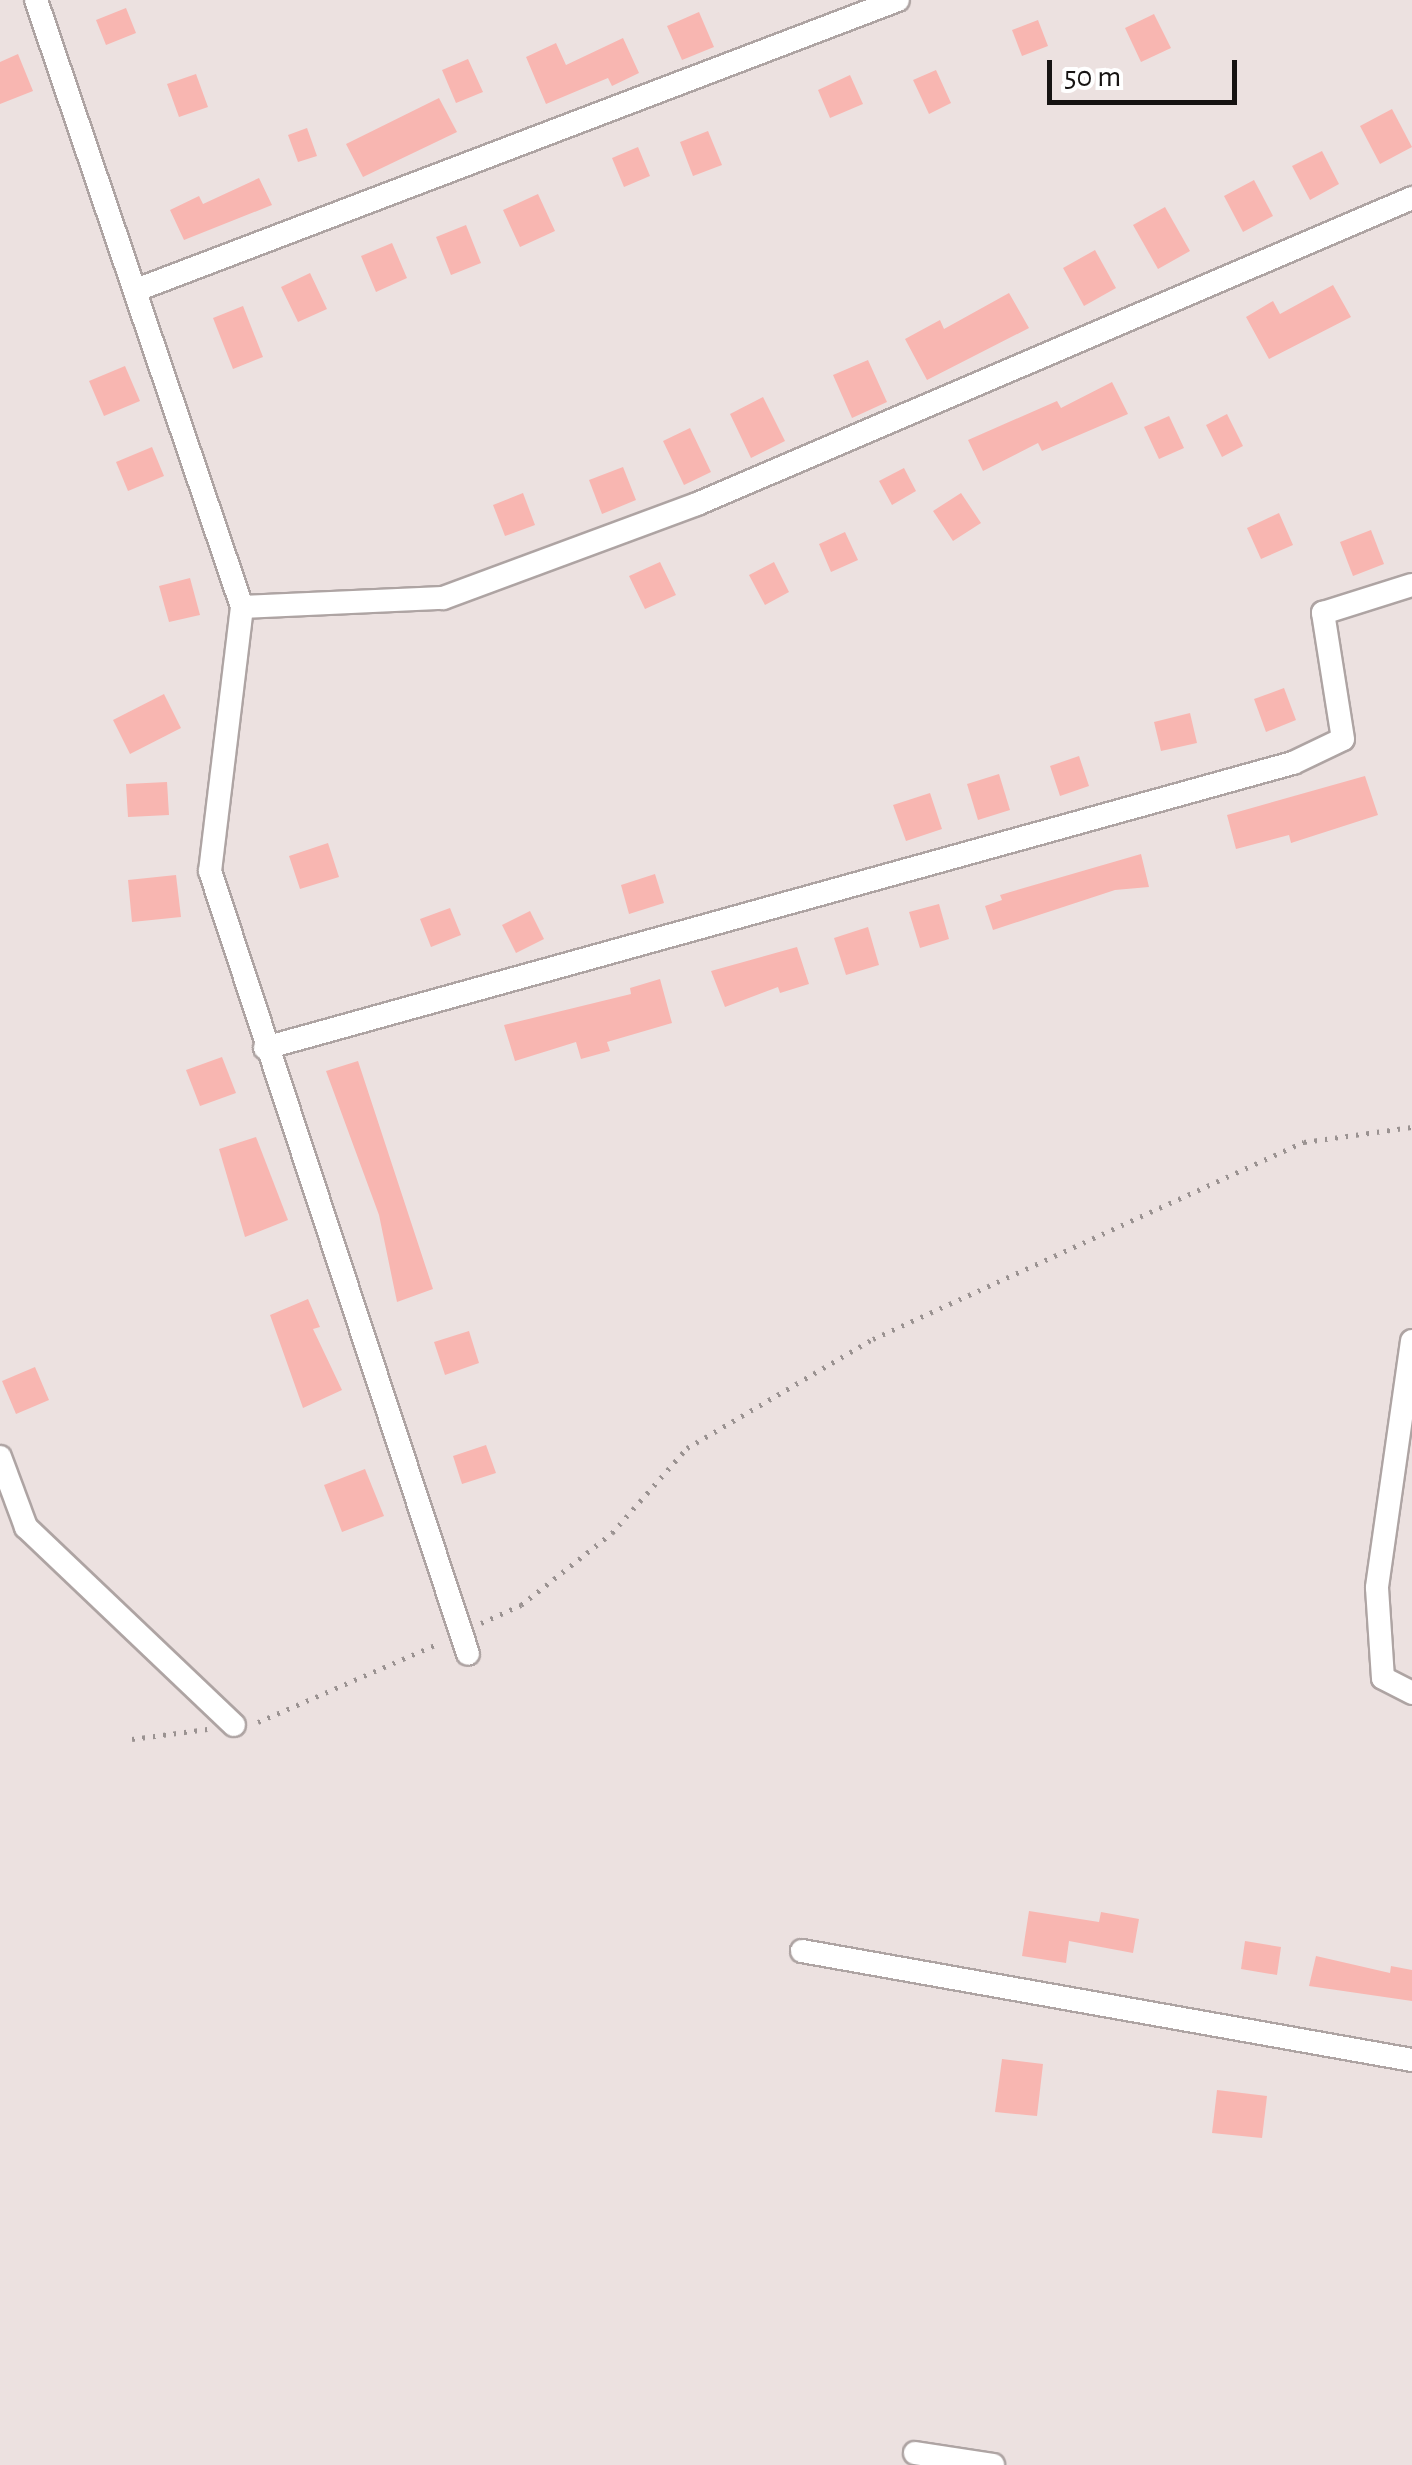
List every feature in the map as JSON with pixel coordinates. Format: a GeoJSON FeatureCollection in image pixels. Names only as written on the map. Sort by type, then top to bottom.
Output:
{"type":"FeatureCollection","features":[{"type":"Feature","properties":{"kind":"street"},"geometry":{"type":"LineString","coordinates":[[36,0],[140,289],[214,538],[242,606],[210,871],[264,1048],[464,1643]]}},
{"type":"Feature","properties":{"kind":"street"},"geometry":{"type":"LineString","coordinates":[[140,289],[898,0]]}},
{"type":"Feature","properties":{"kind":"street"},"geometry":{"type":"LineString","coordinates":[[242,606],[442,598],[698,504],[1412,198]]}},
{"type":"Feature","properties":{"kind":"street"},"geometry":{"type":"LineString","coordinates":[[264,1048],[1293,763],[1343,739],[1323,613],[1412,585]]}},
{"type":"Feature","properties":{"kind":"street"},"geometry":{"type":"LineString","coordinates":[[1412,1341],[1377,1588],[1383,1678],[1412,1693]]}},
{"type":"Feature","properties":{"kind":"street"},"geometry":{"type":"LineString","coordinates":[[0,1457],[26,1527],[234,1726]]}},
{"type":"Feature","properties":{"kind":"street"},"geometry":{"type":"LineString","coordinates":[[802,1952],[1412,2060]]}},
{"type":"Feature","properties":{"kind":"street"},"geometry":{"type":"LineString","coordinates":[[915,2452],[993,2465]]}},
{"type":"Feature","properties":{"kind":"path"},"geometry":{"type":"LineString","coordinates":[[132,1738],[266,1722],[464,1643],[521,1605],[612,1533],[687,1448],[874,1339],[1304,1142],[1412,1127]]}},
{"type":"Feature","properties":{"kind":"building"},"geometry":{"type":"Polygon","coordinates":[[[126,8],[136,33],[106,45],[96,20],[126,8]]]}},
{"type":"Feature","properties":{"kind":"building"},"geometry":{"type":"Polygon","coordinates":[[[699,12],[714,47],[682,60],[667,26],[699,12]]]}},
{"type":"Feature","properties":{"kind":"building"},"geometry":{"type":"Polygon","coordinates":[[[1154,14],[1171,48],[1141,62],[1125,28],[1154,14]]]}},
{"type":"Feature","properties":{"kind":"building"},"geometry":{"type":"Polygon","coordinates":[[[1038,20],[1048,46],[1022,56],[1012,30],[1038,20]]]}},
{"type":"Feature","properties":{"kind":"building"},"geometry":{"type":"Polygon","coordinates":[[[623,38],[639,73],[612,86],[608,78],[546,104],[526,57],[556,43],[566,65],[623,38]]]}},
{"type":"Feature","properties":{"kind":"building"},"geometry":{"type":"Polygon","coordinates":[[[18,54],[33,91],[0,104],[0,62],[18,54]]]}},
{"type":"Feature","properties":{"kind":"building"},"geometry":{"type":"Polygon","coordinates":[[[468,59],[483,92],[456,103],[442,70],[468,59]]]}},
{"type":"Feature","properties":{"kind":"building"},"geometry":{"type":"Polygon","coordinates":[[[936,70],[951,103],[929,114],[913,80],[936,70]]]}},
{"type":"Feature","properties":{"kind":"building"},"geometry":{"type":"Polygon","coordinates":[[[196,74],[208,107],[179,117],[167,84],[196,74]]]}},
{"type":"Feature","properties":{"kind":"building"},"geometry":{"type":"Polygon","coordinates":[[[850,75],[863,104],[830,118],[818,90],[850,75]]]}},
{"type":"Feature","properties":{"kind":"building"},"geometry":{"type":"Polygon","coordinates":[[[439,98],[457,132],[363,177],[346,144],[439,98]]]}},
{"type":"Feature","properties":{"kind":"building"},"geometry":{"type":"Polygon","coordinates":[[[1392,109],[1412,147],[1380,164],[1360,126],[1392,109]]]}},
{"type":"Feature","properties":{"kind":"building"},"geometry":{"type":"Polygon","coordinates":[[[307,128],[317,156],[298,162],[288,135],[307,128]]]}},
{"type":"Feature","properties":{"kind":"building"},"geometry":{"type":"Polygon","coordinates":[[[708,131],[722,165],[693,176],[680,142],[708,131]]]}},
{"type":"Feature","properties":{"kind":"building"},"geometry":{"type":"Polygon","coordinates":[[[638,147],[650,176],[624,187],[612,158],[638,147]]]}},
{"type":"Feature","properties":{"kind":"building"},"geometry":{"type":"Polygon","coordinates":[[[1322,151],[1339,184],[1310,200],[1292,166],[1322,151]]]}},
{"type":"Feature","properties":{"kind":"building"},"geometry":{"type":"Polygon","coordinates":[[[259,178],[272,205],[184,240],[170,210],[199,196],[203,204],[259,178]]]}},
{"type":"Feature","properties":{"kind":"building"},"geometry":{"type":"Polygon","coordinates":[[[1254,180],[1273,216],[1243,232],[1224,196],[1254,180]]]}},
{"type":"Feature","properties":{"kind":"building"},"geometry":{"type":"Polygon","coordinates":[[[538,194],[555,231],[520,247],[503,210],[538,194]]]}},
{"type":"Feature","properties":{"kind":"building"},"geometry":{"type":"Polygon","coordinates":[[[1165,207],[1190,251],[1158,269],[1133,225],[1165,207]]]}},
{"type":"Feature","properties":{"kind":"building"},"geometry":{"type":"Polygon","coordinates":[[[466,225],[481,263],[451,275],[436,237],[466,225]]]}},
{"type":"Feature","properties":{"kind":"building"},"geometry":{"type":"Polygon","coordinates":[[[392,243],[407,278],[376,292],[361,256],[392,243]]]}},
{"type":"Feature","properties":{"kind":"building"},"geometry":{"type":"Polygon","coordinates":[[[1095,250],[1116,288],[1084,306],[1063,268],[1095,250]]]}},
{"type":"Feature","properties":{"kind":"building"},"geometry":{"type":"Polygon","coordinates":[[[310,273],[327,309],[298,322],[281,287],[310,273]]]}},
{"type":"Feature","properties":{"kind":"building"},"geometry":{"type":"Polygon","coordinates":[[[1333,285],[1351,317],[1269,359],[1246,317],[1273,301],[1280,314],[1333,285]]]}},
{"type":"Feature","properties":{"kind":"building"},"geometry":{"type":"Polygon","coordinates":[[[1009,293],[1029,328],[927,380],[905,339],[940,320],[944,329],[1009,293]]]}},
{"type":"Feature","properties":{"kind":"building"},"geometry":{"type":"Polygon","coordinates":[[[243,306],[263,357],[233,369],[213,318],[243,306]]]}},
{"type":"Feature","properties":{"kind":"building"},"geometry":{"type":"Polygon","coordinates":[[[868,360],[887,402],[852,418],[833,375],[868,360]]]}},
{"type":"Feature","properties":{"kind":"building"},"geometry":{"type":"Polygon","coordinates":[[[125,366],[140,401],[104,416],[89,381],[125,366]]]}},
{"type":"Feature","properties":{"kind":"building"},"geometry":{"type":"Polygon","coordinates":[[[1112,382],[1128,414],[1042,451],[1038,443],[983,471],[968,440],[1057,401],[1061,408],[1112,382]]]}},
{"type":"Feature","properties":{"kind":"building"},"geometry":{"type":"Polygon","coordinates":[[[763,397],[785,441],[751,458],[730,414],[763,397]]]}},
{"type":"Feature","properties":{"kind":"building"},"geometry":{"type":"Polygon","coordinates":[[[1227,414],[1243,446],[1222,457],[1206,425],[1227,414]]]}},
{"type":"Feature","properties":{"kind":"building"},"geometry":{"type":"Polygon","coordinates":[[[1169,416],[1184,448],[1159,459],[1144,427],[1169,416]]]}},
{"type":"Feature","properties":{"kind":"building"},"geometry":{"type":"Polygon","coordinates":[[[690,428],[711,472],[684,485],[663,441],[690,428]]]}},
{"type":"Feature","properties":{"kind":"building"},"geometry":{"type":"Polygon","coordinates":[[[152,447],[164,476],[128,491],[116,462],[152,447]]]}},
{"type":"Feature","properties":{"kind":"building"},"geometry":{"type":"Polygon","coordinates":[[[623,467],[636,500],[602,514],[589,480],[623,467]]]}},
{"type":"Feature","properties":{"kind":"building"},"geometry":{"type":"Polygon","coordinates":[[[904,468],[916,491],[892,505],[879,481],[904,468]]]}},
{"type":"Feature","properties":{"kind":"building"},"geometry":{"type":"Polygon","coordinates":[[[523,493],[535,525],[505,536],[493,505],[523,493]]]}},
{"type":"Feature","properties":{"kind":"building"},"geometry":{"type":"Polygon","coordinates":[[[961,493],[981,523],[953,541],[933,511],[961,493]]]}},
{"type":"Feature","properties":{"kind":"building"},"geometry":{"type":"Polygon","coordinates":[[[1279,513],[1293,545],[1261,559],[1247,528],[1279,513]]]}},
{"type":"Feature","properties":{"kind":"building"},"geometry":{"type":"Polygon","coordinates":[[[1371,530],[1384,564],[1353,576],[1340,542],[1371,530]]]}},
{"type":"Feature","properties":{"kind":"building"},"geometry":{"type":"Polygon","coordinates":[[[845,532],[858,560],[831,572],[819,544],[845,532]]]}},
{"type":"Feature","properties":{"kind":"building"},"geometry":{"type":"Polygon","coordinates":[[[660,562],[676,595],[645,609],[629,576],[660,562]]]}},
{"type":"Feature","properties":{"kind":"building"},"geometry":{"type":"Polygon","coordinates":[[[774,562],[789,592],[765,605],[749,575],[774,562]]]}},
{"type":"Feature","properties":{"kind":"building"},"geometry":{"type":"Polygon","coordinates":[[[190,578],[200,615],[169,622],[159,586],[190,578]]]}},
{"type":"Feature","properties":{"kind":"building"},"geometry":{"type":"Polygon","coordinates":[[[1284,688],[1296,720],[1266,732],[1254,699],[1284,688]]]}},
{"type":"Feature","properties":{"kind":"building"},"geometry":{"type":"Polygon","coordinates":[[[164,694],[181,728],[130,754],[113,720],[164,694]]]}},
{"type":"Feature","properties":{"kind":"building"},"geometry":{"type":"Polygon","coordinates":[[[1190,713],[1197,743],[1161,751],[1154,722],[1190,713]]]}},
{"type":"Feature","properties":{"kind":"building"},"geometry":{"type":"Polygon","coordinates":[[[1079,756],[1089,786],[1060,796],[1050,766],[1079,756]]]}},
{"type":"Feature","properties":{"kind":"building"},"geometry":{"type":"Polygon","coordinates":[[[999,774],[1010,810],[978,820],[967,784],[999,774]]]}},
{"type":"Feature","properties":{"kind":"building"},"geometry":{"type":"Polygon","coordinates":[[[1365,776],[1378,815],[1291,843],[1289,835],[1236,849],[1227,815],[1365,776]]]}},
{"type":"Feature","properties":{"kind":"building"},"geometry":{"type":"Polygon","coordinates":[[[167,782],[169,815],[128,817],[126,784],[167,782]]]}},
{"type":"Feature","properties":{"kind":"building"},"geometry":{"type":"Polygon","coordinates":[[[930,793],[942,829],[906,841],[893,805],[930,793]]]}},
{"type":"Feature","properties":{"kind":"building"},"geometry":{"type":"Polygon","coordinates":[[[328,843],[339,877],[300,889],[289,856],[328,843]]]}},
{"type":"Feature","properties":{"kind":"building"},"geometry":{"type":"Polygon","coordinates":[[[1141,854],[1149,887],[1115,890],[993,930],[985,906],[1002,900],[1000,895],[1141,854]]]}},
{"type":"Feature","properties":{"kind":"building"},"geometry":{"type":"Polygon","coordinates":[[[655,874],[664,903],[629,914],[621,885],[655,874]]]}},
{"type":"Feature","properties":{"kind":"building"},"geometry":{"type":"Polygon","coordinates":[[[176,875],[181,917],[132,922],[128,880],[176,875]]]}},
{"type":"Feature","properties":{"kind":"building"},"geometry":{"type":"Polygon","coordinates":[[[939,904],[949,939],[920,948],[909,912],[939,904]]]}},
{"type":"Feature","properties":{"kind":"building"},"geometry":{"type":"Polygon","coordinates":[[[450,908],[461,935],[431,947],[420,919],[450,908]]]}},
{"type":"Feature","properties":{"kind":"building"},"geometry":{"type":"Polygon","coordinates":[[[530,911],[544,939],[516,953],[502,925],[530,911]]]}},
{"type":"Feature","properties":{"kind":"building"},"geometry":{"type":"Polygon","coordinates":[[[868,927],[879,965],[846,975],[834,938],[868,927]]]}},
{"type":"Feature","properties":{"kind":"building"},"geometry":{"type":"Polygon","coordinates":[[[797,947],[809,984],[780,993],[778,987],[725,1007],[711,971],[797,947]]]}},
{"type":"Feature","properties":{"kind":"building"},"geometry":{"type":"Polygon","coordinates":[[[660,979],[672,1023],[607,1042],[610,1051],[581,1059],[576,1042],[515,1061],[504,1025],[631,994],[630,988],[660,979]]]}},
{"type":"Feature","properties":{"kind":"building"},"geometry":{"type":"Polygon","coordinates":[[[222,1057],[236,1093],[200,1106],[186,1070],[222,1057]]]}},
{"type":"Feature","properties":{"kind":"building"},"geometry":{"type":"Polygon","coordinates":[[[358,1061],[433,1289],[397,1302],[379,1215],[326,1071],[358,1061]]]}},
{"type":"Feature","properties":{"kind":"building"},"geometry":{"type":"Polygon","coordinates":[[[256,1137],[288,1220],[245,1237],[219,1149],[256,1137]]]}},
{"type":"Feature","properties":{"kind":"building"},"geometry":{"type":"Polygon","coordinates":[[[308,1299],[320,1327],[313,1329],[342,1390],[303,1408],[270,1315],[308,1299]]]}},
{"type":"Feature","properties":{"kind":"building"},"geometry":{"type":"Polygon","coordinates":[[[469,1331],[479,1363],[445,1375],[434,1342],[469,1331]]]}},
{"type":"Feature","properties":{"kind":"building"},"geometry":{"type":"Polygon","coordinates":[[[35,1367],[49,1400],[16,1414],[2,1381],[35,1367]]]}},
{"type":"Feature","properties":{"kind":"building"},"geometry":{"type":"Polygon","coordinates":[[[486,1445],[496,1473],[462,1484],[453,1456],[486,1445]]]}},
{"type":"Feature","properties":{"kind":"building"},"geometry":{"type":"Polygon","coordinates":[[[365,1469],[384,1516],[342,1532],[324,1485],[365,1469]]]}},
{"type":"Feature","properties":{"kind":"building"},"geometry":{"type":"Polygon","coordinates":[[[1029,1911],[1099,1922],[1101,1912],[1139,1919],[1133,1953],[1069,1941],[1066,1963],[1022,1956],[1029,1911]]]}},
{"type":"Feature","properties":{"kind":"building"},"geometry":{"type":"Polygon","coordinates":[[[1245,1941],[1281,1947],[1277,1975],[1241,1969],[1245,1941]]]}},
{"type":"Feature","properties":{"kind":"building"},"geometry":{"type":"Polygon","coordinates":[[[1316,1956],[1390,1973],[1391,1966],[1412,1970],[1412,2001],[1309,1986],[1316,1956]]]}},
{"type":"Feature","properties":{"kind":"building"},"geometry":{"type":"Polygon","coordinates":[[[1002,2059],[1043,2064],[1037,2116],[995,2112],[1002,2059]]]}},
{"type":"Feature","properties":{"kind":"building"},"geometry":{"type":"Polygon","coordinates":[[[1217,2090],[1267,2096],[1262,2138],[1212,2133],[1217,2090]]]}}]}
